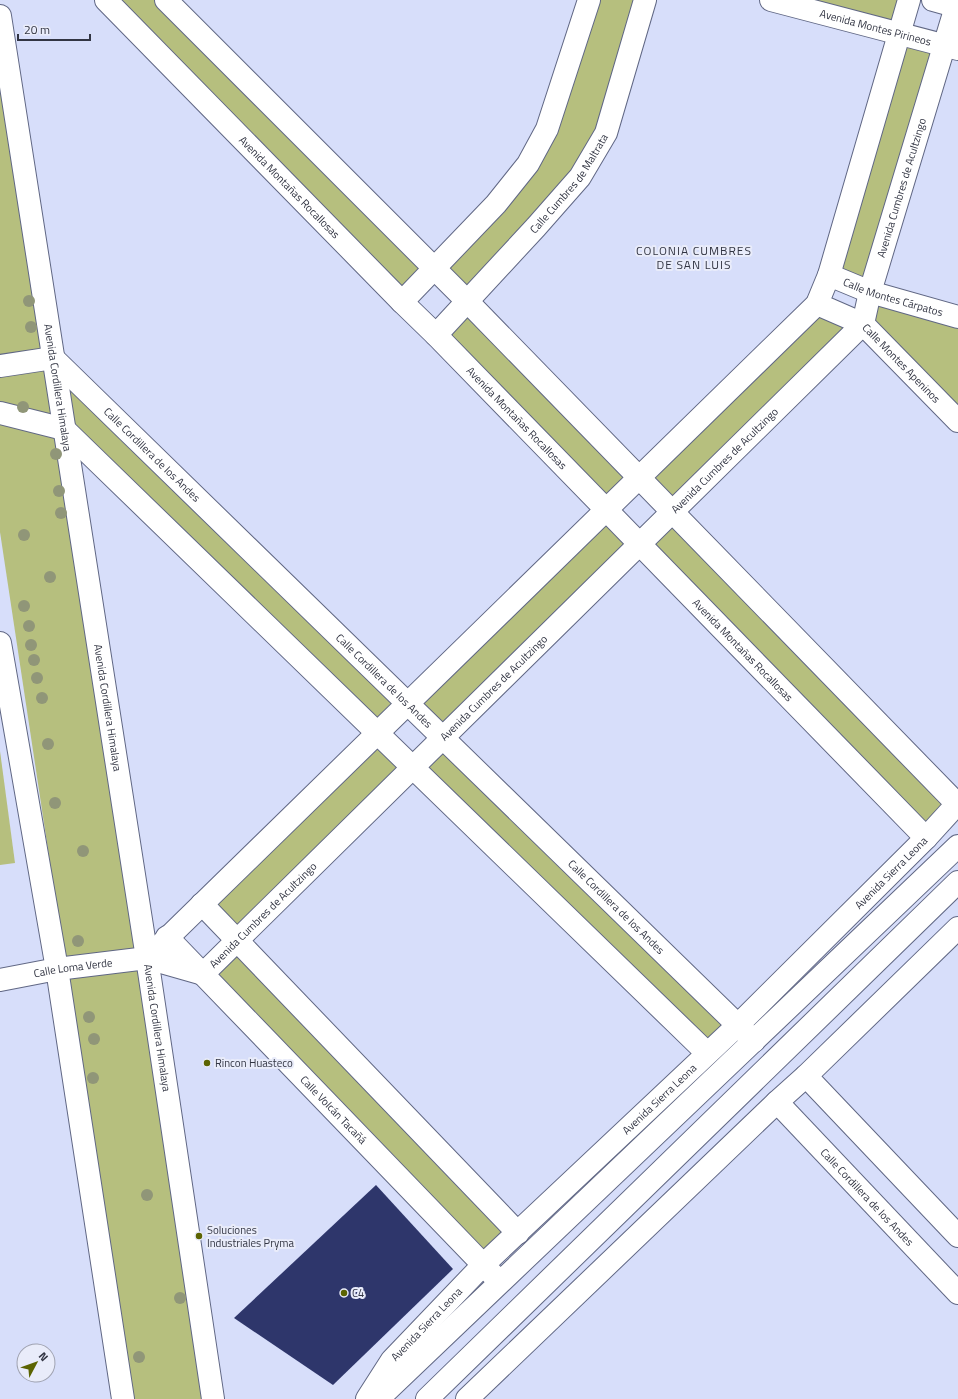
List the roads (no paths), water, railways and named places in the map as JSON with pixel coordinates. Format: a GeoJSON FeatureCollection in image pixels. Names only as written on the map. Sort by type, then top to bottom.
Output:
{"type":"FeatureCollection","features":[{"type":"Feature","properties":{"kind":"main road","name":"Avenida Montañas Rocallosas"},"geometry":{"type":"LineString","coordinates":[[106,0],[436,335],[926,838]]}},
{"type":"Feature","properties":{"kind":"main road"},"geometry":{"type":"LineString","coordinates":[[166,0],[467,301],[638,478],[958,804]]}},
{"type":"Feature","properties":{"kind":"main road"},"geometry":{"type":"LineString","coordinates":[[402,302],[496,204],[528,164],[547,129],[589,0]]}},
{"type":"Feature","properties":{"kind":"main road","name":"Calle Cumbres de Maltrata"},"geometry":{"type":"LineString","coordinates":[[436,335],[580,177],[606,133],[645,0]]}},
{"type":"Feature","properties":{"kind":"main road","name":"Avenida Montes Pirineos"},"geometry":{"type":"LineString","coordinates":[[771,0],[952,47]]}},
{"type":"Feature","properties":{"kind":"main road"},"geometry":{"type":"LineString","coordinates":[[147,958],[817,304],[829,275],[909,0]]}},
{"type":"Feature","properties":{"kind":"main road"},"geometry":{"type":"LineString","coordinates":[[933,0],[957,4]]}},
{"type":"Feature","properties":{"kind":"main road","name":"Avenida Cumbres de Acultzingo"},"geometry":{"type":"LineString","coordinates":[[147,958],[203,974],[863,324],[870,292],[952,47],[957,4]]}},
{"type":"Feature","properties":{"kind":"main road","name":"Avenida Cordillera Himalaya"},"geometry":{"type":"LineString","coordinates":[[0,16],[147,958],[214,1399]]}},
{"type":"Feature","properties":{"kind":"main road","name":"Calle Montes Cárpatos"},"geometry":{"type":"LineString","coordinates":[[829,275],[870,292],[958,317]]}},
{"type":"Feature","properties":{"kind":"main road","name":"Calle Montes Apeninos"},"geometry":{"type":"LineString","coordinates":[[817,304],[863,324],[958,421]]}},
{"type":"Feature","properties":{"kind":"main road"},"geometry":{"type":"LineString","coordinates":[[0,366],[53,358]]}},
{"type":"Feature","properties":{"kind":"main road","name":"Calle Cordillera de los Andes"},"geometry":{"type":"LineString","coordinates":[[53,358],[754,1041]]}},
{"type":"Feature","properties":{"kind":"main road"},"geometry":{"type":"LineString","coordinates":[[0,413],[64,428],[707,1053]]}},
{"type":"Feature","properties":{"kind":"main road"},"geometry":{"type":"LineString","coordinates":[[0,643],[57,969],[123,1399]]}},
{"type":"Feature","properties":{"kind":"main road","name":"Avenida Sierra Leona"},"geometry":{"type":"LineString","coordinates":[[367,1399],[392,1360],[483,1265],[738,1025],[926,838],[958,804]]}},
{"type":"Feature","properties":{"kind":"main road","name":"Avenida Sierra Leona"},"geometry":{"type":"LineString","coordinates":[[378,1399],[958,846]]}},
{"type":"Feature","properties":{"kind":"main road"},"geometry":{"type":"LineString","coordinates":[[427,1399],[958,882]]}},
{"type":"Feature","properties":{"kind":"main road"},"geometry":{"type":"LineString","coordinates":[[202,904],[518,1233]]}},
{"type":"Feature","properties":{"kind":"main road"},"geometry":{"type":"LineString","coordinates":[[467,1399],[776,1102],[806,1076],[958,928]]}},
{"type":"Feature","properties":{"kind":"main road","name":"Calle Volcán Tacañá"},"geometry":{"type":"LineString","coordinates":[[168,937],[500,1282]]}},
{"type":"Feature","properties":{"kind":"main road","name":"Calle Loma Verde"},"geometry":{"type":"LineString","coordinates":[[0,980],[57,969],[147,958]]}},
{"type":"Feature","properties":{"kind":"main road"},"geometry":{"type":"LineString","coordinates":[[806,1076],[958,1236]]}},
{"type":"Feature","properties":{"kind":"main road","name":"Calle Cordillera de los Andes"},"geometry":{"type":"LineString","coordinates":[[776,1102],[958,1293]]}},
{"type":"Feature","properties":{"kind":"place","name":"Rincon Huasteco"},"geometry":{"type":"Point","coordinates":[207,1063]}},
{"type":"Feature","properties":{"kind":"place","name":"Soluciones Industriales Pryma"},"geometry":{"type":"Point","coordinates":[199,1236]}},
{"type":"Feature","properties":{"kind":"place","name":"C4"},"geometry":{"type":"Point","coordinates":[344,1293]}},
{"type":"Feature","properties":{"kind":"district","name":"COLONIA CUMBRES DE SAN LUIS"},"geometry":{"type":"Point","coordinates":[694,258]}}]}
